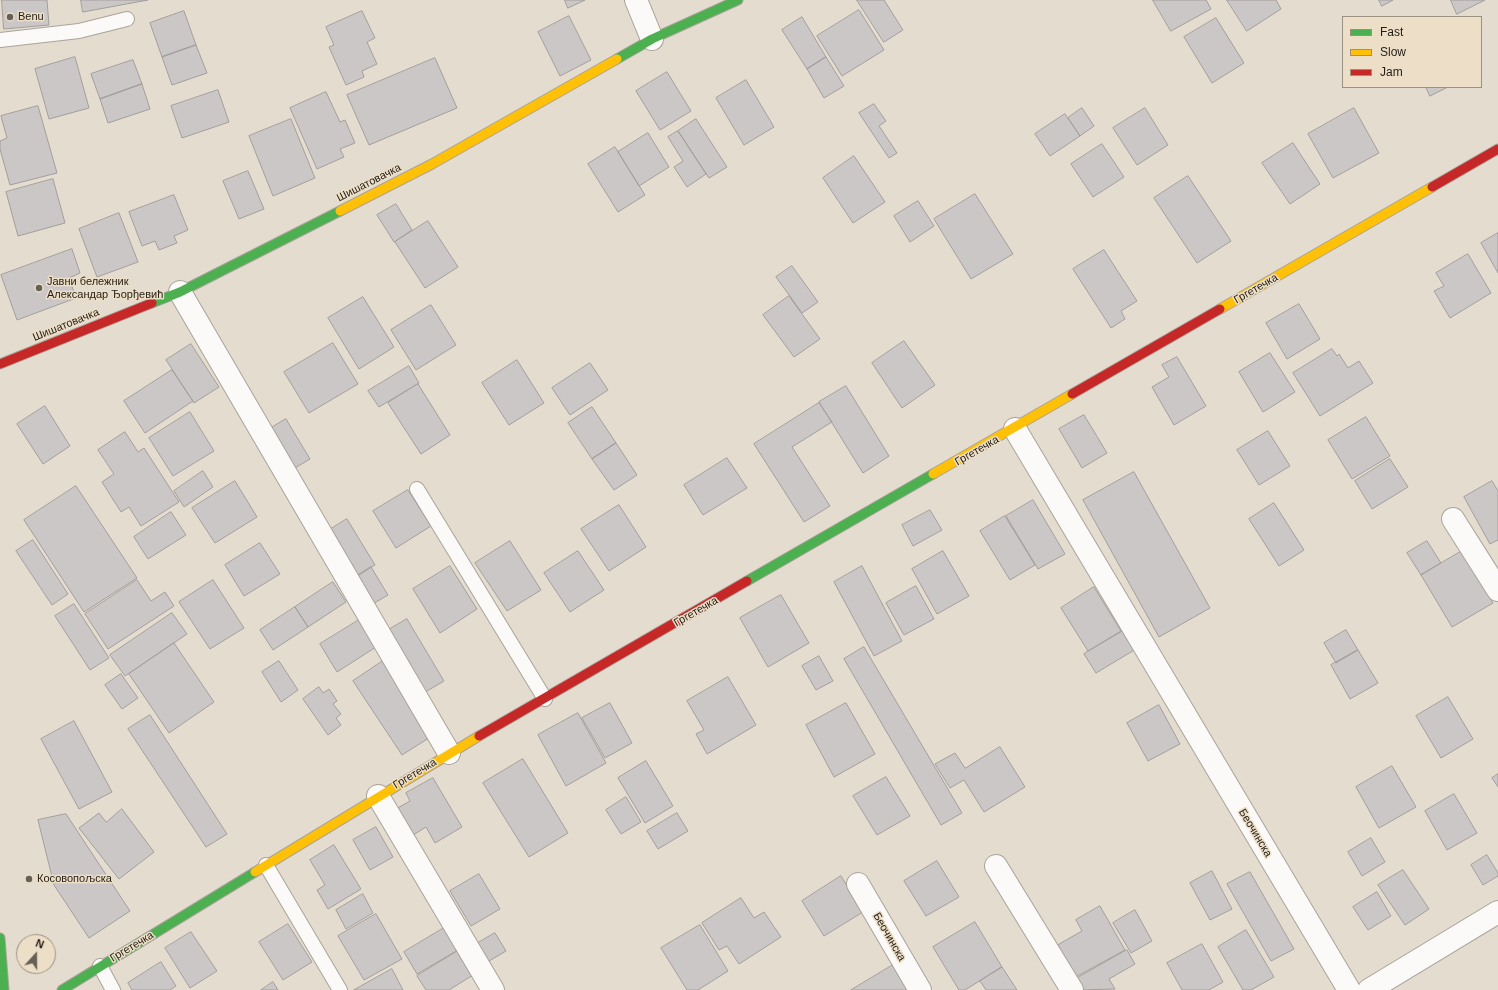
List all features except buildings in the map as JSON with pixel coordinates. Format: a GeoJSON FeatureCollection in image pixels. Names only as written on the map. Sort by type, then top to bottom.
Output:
{"type":"FeatureCollection","features":[{"type":"Feature","properties":{"kind":"street"},"geometry":{"type":"LineString","coordinates":[[636,0],[652,39]]}},
{"type":"Feature","properties":{"kind":"street","name":"Шишатовачка"},"geometry":{"type":"LineString","coordinates":[[0,364],[180,292],[432,164],[652,39],[738,0]]}},
{"type":"Feature","properties":{"kind":"street","name":"Гргетечка"},"geometry":{"type":"LineString","coordinates":[[62,990],[449,753],[1015,429],[1498,149]]}},
{"type":"Feature","properties":{"kind":"street"},"geometry":{"type":"LineString","coordinates":[[180,292],[449,753]]}},
{"type":"Feature","properties":{"kind":"street","name":"Беочинска"},"geometry":{"type":"LineString","coordinates":[[1015,429],[1349,990]]}},
{"type":"Feature","properties":{"kind":"street"},"geometry":{"type":"LineString","coordinates":[[1453,519],[1498,590]]}},
{"type":"Feature","properties":{"kind":"street"},"geometry":{"type":"LineString","coordinates":[[378,796],[493,990]]}},
{"type":"Feature","properties":{"kind":"street"},"geometry":{"type":"LineString","coordinates":[[996,866],[1072,990]]}},
{"type":"Feature","properties":{"kind":"street","name":"Беочинска"},"geometry":{"type":"LineString","coordinates":[[858,884],[920,990]]}},
{"type":"Feature","properties":{"kind":"street"},"geometry":{"type":"LineString","coordinates":[[1369,990],[1498,912]]}},
{"type":"Feature","properties":{"kind":"street"},"geometry":{"type":"LineString","coordinates":[[0,938],[4,990]]}},
{"type":"Feature","properties":{"kind":"lane"},"geometry":{"type":"LineString","coordinates":[[0,40],[79,31],[127,19]]}},
{"type":"Feature","properties":{"kind":"lane"},"geometry":{"type":"LineString","coordinates":[[417,489],[545,699]]}},
{"type":"Feature","properties":{"kind":"lane"},"geometry":{"type":"LineString","coordinates":[[266,865],[340,990]]}},
{"type":"Feature","properties":{"kind":"lane","name":"Гргетечка"},"geometry":{"type":"LineString","coordinates":[[100,966],[113,990]]}},
{"type":"Feature","properties":{"kind":"traffic: fast"},"geometry":{"type":"LineString","coordinates":[[617,59],[652,39],[738,0]]}},
{"type":"Feature","properties":{"kind":"traffic: fast"},"geometry":{"type":"LineString","coordinates":[[152,303],[180,292],[340,211]]}},
{"type":"Feature","properties":{"kind":"traffic: fast"},"geometry":{"type":"LineString","coordinates":[[747,581],[933,474]]}},
{"type":"Feature","properties":{"kind":"traffic: fast"},"geometry":{"type":"LineString","coordinates":[[62,990],[255,872]]}},
{"type":"Feature","properties":{"kind":"traffic: fast"},"geometry":{"type":"LineString","coordinates":[[0,938],[4,990]]}},
{"type":"Feature","properties":{"kind":"traffic: slow"},"geometry":{"type":"LineString","coordinates":[[340,211],[432,164],[617,59]]}},
{"type":"Feature","properties":{"kind":"traffic: slow"},"geometry":{"type":"LineString","coordinates":[[1220,309],[1432,187]]}},
{"type":"Feature","properties":{"kind":"traffic: slow"},"geometry":{"type":"LineString","coordinates":[[933,474],[1072,394]]}},
{"type":"Feature","properties":{"kind":"traffic: slow"},"geometry":{"type":"LineString","coordinates":[[255,872],[479,736]]}},
{"type":"Feature","properties":{"kind":"traffic: jam"},"geometry":{"type":"LineString","coordinates":[[1432,187],[1498,149]]}},
{"type":"Feature","properties":{"kind":"traffic: jam"},"geometry":{"type":"LineString","coordinates":[[0,364],[152,303]]}},
{"type":"Feature","properties":{"kind":"traffic: jam"},"geometry":{"type":"LineString","coordinates":[[1072,394],[1220,309]]}},
{"type":"Feature","properties":{"kind":"traffic: jam"},"geometry":{"type":"LineString","coordinates":[[479,736],[747,581]]}},
{"type":"Feature","properties":{"kind":"place","name":"Benu"},"geometry":{"type":"Point","coordinates":[10,17]}},
{"type":"Feature","properties":{"kind":"place","name":"Јавни бележник Александар Ђорђевић"},"geometry":{"type":"Point","coordinates":[39,288]}},
{"type":"Feature","properties":{"kind":"place","name":"Косовопољска"},"geometry":{"type":"Point","coordinates":[29,879]}}]}
